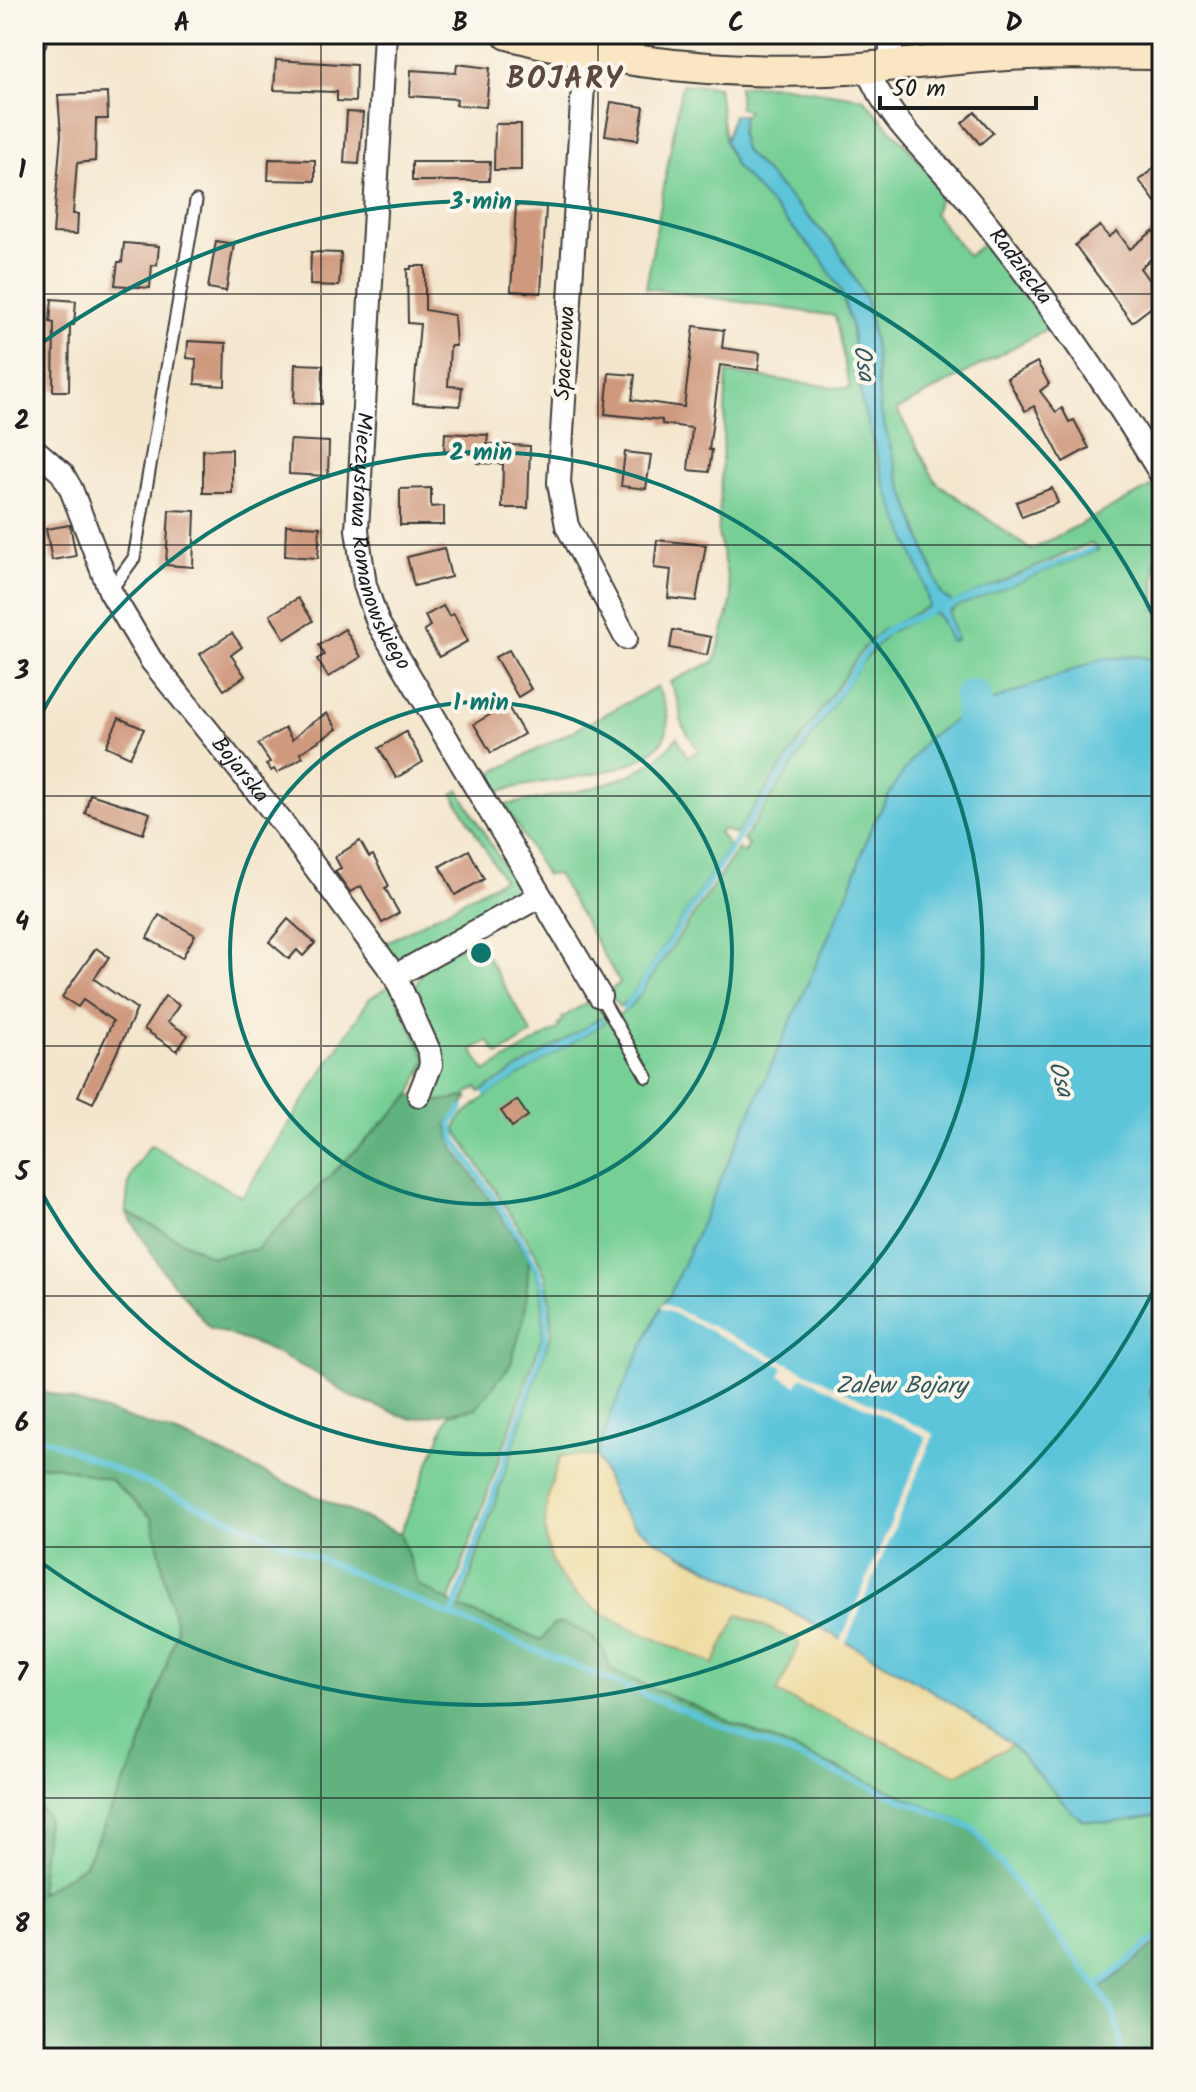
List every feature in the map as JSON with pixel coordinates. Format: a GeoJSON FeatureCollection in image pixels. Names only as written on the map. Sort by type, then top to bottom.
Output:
{"type":"FeatureCollection","features":[{"type":"Feature","properties":{"kind":"street"},"geometry":{"type":"LineString","coordinates":[[34,43],[37,34]]}},
{"type":"Feature","properties":{"kind":"street","name":"Mieczysława Romanowskiego"},"geometry":{"type":"LineString","coordinates":[[385,34],[357,530],[369,601],[378,623],[600,996]]}},
{"type":"Feature","properties":{"kind":"street"},"geometry":{"type":"LineString","coordinates":[[508,34],[585,52],[706,67],[795,70],[883,55],[1162,54]]}},
{"type":"Feature","properties":{"kind":"street","name":"Spacerowa"},"geometry":{"type":"LineString","coordinates":[[585,52],[559,483],[567,526],[576,548],[626,638]]}},
{"type":"Feature","properties":{"kind":"street","name":"Radzięcka"},"geometry":{"type":"LineString","coordinates":[[883,55],[871,81],[888,108],[972,204],[1046,300],[1101,379],[1162,476]]}},
{"type":"Feature","properties":{"kind":"street","name":"Bojarska"},"geometry":{"type":"LineString","coordinates":[[34,449],[62,473],[71,489],[110,591],[151,660],[284,825],[395,976],[430,1053],[431,1065],[419,1095]]}},
{"type":"Feature","properties":{"kind":"street"},"geometry":{"type":"LineString","coordinates":[[395,976],[540,896]]}},
{"type":"Feature","properties":{"kind":"lane"},"geometry":{"type":"LineString","coordinates":[[110,591],[134,558],[196,201]]}},
{"type":"Feature","properties":{"kind":"lane","name":"Mieczysława Romanowskiego"},"geometry":{"type":"LineString","coordinates":[[600,996],[647,1077]]}},
{"type":"Feature","properties":{"kind":"green space"},"geometry":{"type":"Polygon","coordinates":[[[682,84],[718,87],[725,142],[735,166],[821,258],[841,291],[851,325],[862,403],[922,576],[929,606],[881,631],[865,646],[735,835],[724,829],[719,833],[729,846],[630,998],[619,1007],[609,991],[620,983],[557,874],[546,875],[505,805],[575,792],[623,778],[662,754],[677,737],[687,757],[699,751],[682,725],[679,704],[670,682],[715,661],[732,599],[718,533],[727,373],[850,389],[835,316],[646,288],[682,84]]]}},
{"type":"Feature","properties":{"kind":"green space"},"geometry":{"type":"Polygon","coordinates":[[[777,85],[863,98],[943,187],[934,213],[968,256],[984,243],[1049,328],[897,410],[936,482],[1031,550],[1155,485],[1162,497],[1162,559],[1156,559],[1155,610],[1162,611],[1162,1929],[1101,1990],[967,1824],[610,1670],[595,1639],[581,1631],[561,1623],[553,1625],[542,1640],[460,1608],[551,1333],[551,1303],[546,1277],[535,1252],[456,1130],[463,1115],[488,1095],[604,1023],[600,1018],[480,1092],[477,1087],[467,1094],[468,1099],[420,1101],[426,1092],[414,1022],[414,1003],[422,972],[437,958],[477,939],[532,1034],[498,1055],[488,1041],[472,1050],[485,1072],[559,1028],[562,1018],[591,1000],[608,1021],[628,1009],[738,849],[744,853],[749,845],[743,840],[860,665],[888,633],[926,614],[935,613],[956,641],[949,613],[954,608],[1098,550],[1091,543],[953,603],[942,595],[898,475],[880,409],[874,341],[866,299],[836,246],[744,150],[741,124],[748,111],[739,107],[739,86],[777,85]]]}},
{"type":"Feature","properties":{"kind":"green space"},"geometry":{"type":"Polygon","coordinates":[[[657,687],[667,713],[667,729],[658,746],[642,758],[594,774],[499,792],[488,775],[657,687]]]}},
{"type":"Feature","properties":{"kind":"green space"},"geometry":{"type":"Polygon","coordinates":[[[459,790],[520,894],[407,959],[394,961],[382,945],[503,879],[453,794],[459,790]]]}},
{"type":"Feature","properties":{"kind":"green space"},"geometry":{"type":"Polygon","coordinates":[[[391,985],[426,1059],[411,1095],[257,1249],[212,1257],[126,1212],[131,1176],[151,1145],[242,1197],[370,998],[391,985]]]}},
{"type":"Feature","properties":{"kind":"green space"},"geometry":{"type":"Polygon","coordinates":[[[411,1095],[430,1101],[468,1099],[447,1124],[453,1146],[529,1258],[525,1314],[511,1364],[476,1408],[412,1419],[353,1398],[314,1372],[261,1346],[210,1328],[163,1271],[126,1212],[212,1257],[257,1249],[411,1095]]]}},
{"type":"Feature","properties":{"kind":"green space"},"geometry":{"type":"Polygon","coordinates":[[[529,1258],[542,1296],[542,1337],[449,1603],[419,1585],[400,1534],[449,1414],[476,1408],[525,1314],[529,1258]]]}},
{"type":"Feature","properties":{"kind":"green space"},"geometry":{"type":"Polygon","coordinates":[[[34,1388],[180,1435],[400,1534],[419,1585],[460,1608],[541,1640],[554,1625],[560,1623],[574,1627],[600,1646],[610,1670],[967,1824],[1100,1989],[1162,1939],[1162,2058],[34,2058],[34,1802],[47,1817],[39,1894],[85,1865],[138,1754],[177,1631],[152,1518],[111,1480],[56,1466],[34,1465],[34,1388]]]}},
{"type":"Feature","properties":{"kind":"green space"},"geometry":{"type":"Polygon","coordinates":[[[34,1465],[56,1466],[111,1480],[152,1518],[177,1631],[138,1754],[85,1865],[38,1894],[47,1817],[34,1802],[34,1465]]]}},
{"type":"Feature","properties":{"kind":"sand"},"geometry":{"type":"Polygon","coordinates":[[[561,1456],[597,1456],[618,1506],[681,1555],[762,1595],[897,1670],[960,1708],[1012,1745],[957,1775],[777,1693],[800,1643],[738,1614],[714,1664],[605,1615],[578,1595],[557,1571],[546,1541],[547,1503],[561,1456]]]}},
{"type":"Feature","properties":{"kind":"water"},"geometry":{"type":"Polygon","coordinates":[[[733,115],[743,115],[740,134],[744,150],[836,246],[866,299],[874,341],[880,409],[898,475],[939,588],[942,595],[953,603],[949,613],[956,640],[950,641],[939,616],[926,614],[925,609],[929,605],[922,576],[884,482],[862,403],[851,325],[841,291],[821,258],[735,166],[725,142],[733,115]]]}},
{"type":"Feature","properties":{"kind":"water","name":"Zalew Bojary"},"geometry":{"type":"Polygon","coordinates":[[[1136,656],[1162,661],[1162,1366],[1152,1379],[1150,1395],[1154,1402],[1162,1406],[1162,1815],[1110,1823],[1084,1820],[1072,1812],[1012,1745],[960,1708],[762,1595],[658,1542],[633,1524],[618,1506],[597,1456],[612,1411],[669,1296],[850,888],[871,827],[897,781],[927,738],[974,708],[1101,659],[1136,656]]]}},
{"type":"Feature","properties":{"kind":"pier"},"geometry":{"type":"Polygon","coordinates":[[[663,1303],[934,1434],[845,1645],[840,1643],[927,1437],[802,1376],[797,1385],[780,1376],[784,1367],[661,1307],[663,1303]]]}},
{"type":"Feature","properties":{"kind":"building"},"geometry":{"type":"Polygon","coordinates":[[[276,60],[356,65],[355,102],[337,101],[337,92],[274,90],[276,60]]]}},
{"type":"Feature","properties":{"kind":"building"},"geometry":{"type":"Polygon","coordinates":[[[457,64],[490,68],[486,107],[456,105],[457,99],[410,96],[411,70],[456,73],[457,64]]]}},
{"type":"Feature","properties":{"kind":"building"},"geometry":{"type":"Polygon","coordinates":[[[107,93],[108,119],[96,119],[95,161],[77,163],[73,214],[78,214],[77,234],[53,233],[61,135],[58,95],[107,93]]]}},
{"type":"Feature","properties":{"kind":"building"},"geometry":{"type":"Polygon","coordinates":[[[611,102],[644,107],[638,140],[605,135],[611,102]]]}},
{"type":"Feature","properties":{"kind":"building"},"geometry":{"type":"Polygon","coordinates":[[[347,112],[363,113],[359,164],[344,163],[347,112]]]}},
{"type":"Feature","properties":{"kind":"building"},"geometry":{"type":"Polygon","coordinates":[[[975,112],[993,133],[980,144],[962,123],[975,112]]]}},
{"type":"Feature","properties":{"kind":"building"},"geometry":{"type":"Polygon","coordinates":[[[495,124],[521,124],[521,170],[494,170],[495,124]]]}},
{"type":"Feature","properties":{"kind":"building"},"geometry":{"type":"Polygon","coordinates":[[[269,159],[315,160],[315,181],[268,180],[269,159]]]}},
{"type":"Feature","properties":{"kind":"building"},"geometry":{"type":"Polygon","coordinates":[[[412,162],[490,162],[489,181],[412,181],[412,162]]]}},
{"type":"Feature","properties":{"kind":"building"},"geometry":{"type":"Polygon","coordinates":[[[1162,162],[1162,211],[1139,180],[1162,162]]]}},
{"type":"Feature","properties":{"kind":"building"},"geometry":{"type":"Polygon","coordinates":[[[516,205],[546,207],[541,293],[511,291],[516,205]]]}},
{"type":"Feature","properties":{"kind":"building"},"geometry":{"type":"Polygon","coordinates":[[[1100,226],[1109,237],[1117,231],[1130,249],[1153,231],[1162,242],[1162,250],[1140,268],[1162,299],[1132,322],[1075,245],[1100,226]]]}},
{"type":"Feature","properties":{"kind":"building"},"geometry":{"type":"Polygon","coordinates":[[[216,241],[234,244],[226,291],[208,288],[216,241]]]}},
{"type":"Feature","properties":{"kind":"building"},"geometry":{"type":"Polygon","coordinates":[[[124,243],[159,246],[157,265],[152,265],[150,288],[115,285],[124,243]]]}},
{"type":"Feature","properties":{"kind":"building"},"geometry":{"type":"Polygon","coordinates":[[[311,252],[341,253],[339,286],[310,285],[311,252]]]}},
{"type":"Feature","properties":{"kind":"building"},"geometry":{"type":"Polygon","coordinates":[[[425,266],[425,310],[454,315],[456,346],[450,346],[448,386],[462,387],[460,406],[413,403],[420,324],[408,323],[407,269],[425,266]]]}},
{"type":"Feature","properties":{"kind":"building"},"geometry":{"type":"Polygon","coordinates":[[[52,299],[76,301],[74,325],[70,325],[69,391],[53,391],[52,299]]]}},
{"type":"Feature","properties":{"kind":"building"},"geometry":{"type":"Polygon","coordinates":[[[694,326],[724,330],[722,348],[760,353],[758,370],[720,365],[709,472],[688,470],[692,428],[662,424],[662,420],[605,414],[609,373],[635,375],[632,400],[684,407],[694,326]]]}},
{"type":"Feature","properties":{"kind":"building"},"geometry":{"type":"Polygon","coordinates":[[[188,341],[226,343],[225,386],[195,384],[196,359],[187,358],[188,341]]]}},
{"type":"Feature","properties":{"kind":"building"},"geometry":{"type":"Polygon","coordinates":[[[1037,362],[1049,384],[1040,391],[1056,412],[1062,408],[1069,422],[1074,420],[1089,448],[1063,462],[1034,406],[1025,411],[1007,378],[1037,362]]]}},
{"type":"Feature","properties":{"kind":"building"},"geometry":{"type":"Polygon","coordinates":[[[295,364],[323,365],[322,404],[294,403],[295,364]]]}},
{"type":"Feature","properties":{"kind":"building"},"geometry":{"type":"Polygon","coordinates":[[[445,433],[488,435],[487,444],[530,446],[528,508],[502,508],[503,464],[477,463],[478,454],[444,452],[445,433]]]}},
{"type":"Feature","properties":{"kind":"building"},"geometry":{"type":"Polygon","coordinates":[[[290,440],[329,442],[328,476],[289,474],[290,440]]]}},
{"type":"Feature","properties":{"kind":"building"},"geometry":{"type":"Polygon","coordinates":[[[232,449],[232,493],[203,493],[203,450],[232,449]]]}},
{"type":"Feature","properties":{"kind":"building"},"geometry":{"type":"Polygon","coordinates":[[[625,452],[651,455],[646,489],[621,486],[625,452]]]}},
{"type":"Feature","properties":{"kind":"building"},"geometry":{"type":"Polygon","coordinates":[[[431,488],[431,507],[444,506],[444,525],[400,525],[400,489],[431,488]]]}},
{"type":"Feature","properties":{"kind":"building"},"geometry":{"type":"Polygon","coordinates":[[[1052,488],[1058,503],[1022,517],[1016,502],[1052,488]]]}},
{"type":"Feature","properties":{"kind":"building"},"geometry":{"type":"Polygon","coordinates":[[[169,510],[195,511],[193,567],[166,565],[169,510]]]}},
{"type":"Feature","properties":{"kind":"building"},"geometry":{"type":"Polygon","coordinates":[[[70,525],[76,556],[52,560],[46,529],[70,525]]]}},
{"type":"Feature","properties":{"kind":"building"},"geometry":{"type":"Polygon","coordinates":[[[286,525],[320,527],[318,558],[285,556],[286,525]]]}},
{"type":"Feature","properties":{"kind":"building"},"geometry":{"type":"Polygon","coordinates":[[[657,540],[706,545],[696,601],[668,598],[671,570],[654,568],[657,540]]]}},
{"type":"Feature","properties":{"kind":"building"},"geometry":{"type":"Polygon","coordinates":[[[444,548],[451,577],[414,586],[407,557],[444,548]]]}},
{"type":"Feature","properties":{"kind":"building"},"geometry":{"type":"Polygon","coordinates":[[[298,598],[313,621],[285,639],[270,615],[298,598]]]}},
{"type":"Feature","properties":{"kind":"building"},"geometry":{"type":"Polygon","coordinates":[[[443,606],[449,616],[454,614],[468,641],[439,657],[424,630],[430,626],[425,616],[443,606]]]}},
{"type":"Feature","properties":{"kind":"building"},"geometry":{"type":"Polygon","coordinates":[[[345,629],[361,657],[328,677],[317,659],[324,655],[319,645],[345,629]]]}},
{"type":"Feature","properties":{"kind":"building"},"geometry":{"type":"Polygon","coordinates":[[[673,630],[711,637],[707,655],[670,648],[673,630]]]}},
{"type":"Feature","properties":{"kind":"building"},"geometry":{"type":"Polygon","coordinates":[[[232,633],[242,647],[231,655],[245,676],[224,690],[200,654],[232,633]]]}},
{"type":"Feature","properties":{"kind":"building"},"geometry":{"type":"Polygon","coordinates":[[[509,650],[531,689],[518,697],[495,657],[509,650]]]}},
{"type":"Feature","properties":{"kind":"building"},"geometry":{"type":"Polygon","coordinates":[[[507,705],[524,734],[491,753],[474,724],[507,705]]]}},
{"type":"Feature","properties":{"kind":"building"},"geometry":{"type":"Polygon","coordinates":[[[327,713],[337,729],[300,753],[303,757],[277,773],[274,769],[271,771],[266,765],[270,762],[258,744],[285,728],[292,740],[327,713]]]}},
{"type":"Feature","properties":{"kind":"building"},"geometry":{"type":"Polygon","coordinates":[[[119,718],[144,729],[130,757],[106,746],[119,718]]]}},
{"type":"Feature","properties":{"kind":"building"},"geometry":{"type":"Polygon","coordinates":[[[406,732],[423,762],[396,778],[379,748],[406,732]]]}},
{"type":"Feature","properties":{"kind":"building"},"geometry":{"type":"Polygon","coordinates":[[[90,794],[150,813],[143,834],[85,813],[90,794]]]}},
{"type":"Feature","properties":{"kind":"building"},"geometry":{"type":"Polygon","coordinates":[[[360,841],[369,857],[373,855],[389,886],[385,888],[399,913],[382,923],[361,886],[350,892],[335,871],[341,868],[335,857],[360,841]]]}},
{"type":"Feature","properties":{"kind":"building"},"geometry":{"type":"Polygon","coordinates":[[[469,850],[484,879],[455,895],[440,866],[469,850]]]}},
{"type":"Feature","properties":{"kind":"building"},"geometry":{"type":"Polygon","coordinates":[[[159,915],[195,935],[182,958],[147,938],[159,915]]]}},
{"type":"Feature","properties":{"kind":"building"},"geometry":{"type":"Polygon","coordinates":[[[288,919],[315,943],[303,956],[297,950],[289,959],[269,942],[288,919]]]}},
{"type":"Feature","properties":{"kind":"building"},"geometry":{"type":"Polygon","coordinates":[[[96,948],[109,957],[94,979],[137,1009],[93,1103],[78,1096],[113,1021],[83,1000],[78,1007],[62,997],[96,948]]]}},
{"type":"Feature","properties":{"kind":"building"},"geometry":{"type":"Polygon","coordinates":[[[165,996],[179,1005],[168,1022],[188,1035],[177,1051],[144,1029],[165,996]]]}},
{"type":"Feature","properties":{"kind":"building"},"geometry":{"type":"Polygon","coordinates":[[[517,1100],[528,1116],[512,1127],[501,1111],[517,1100]]]}},
{"type":"Feature","properties":{"kind":"waterway"},"geometry":{"type":"LineString","coordinates":[[948,607],[1093,549]]}},
{"type":"Feature","properties":{"kind":"waterway"},"geometry":{"type":"LineString","coordinates":[[624,1008],[869,648],[890,628],[933,610]]}},
{"type":"Feature","properties":{"kind":"waterway","name":"Osa"},"geometry":{"type":"LineString","coordinates":[[972,698],[973,759]]}},
{"type":"Feature","properties":{"kind":"waterway"},"geometry":{"type":"LineString","coordinates":[[486,1093],[600,1022]]}},
{"type":"Feature","properties":{"kind":"waterway"},"geometry":{"type":"LineString","coordinates":[[452,1616],[541,1354],[547,1313],[541,1278],[534,1262],[455,1140],[451,1123],[462,1108]]}},
{"type":"Feature","properties":{"kind":"waterway"},"geometry":{"type":"LineString","coordinates":[[34,1434],[452,1616],[974,1829],[1097,1987],[1162,1933]]}},
{"type":"Feature","properties":{"kind":"waterway"},"geometry":{"type":"LineString","coordinates":[[1097,1987],[1116,2020],[1120,2058]]}},
{"type":"Feature","properties":{"kind":"district","name":"BOJARY"},"geometry":{"type":"Point","coordinates":[565,80]}}]}
